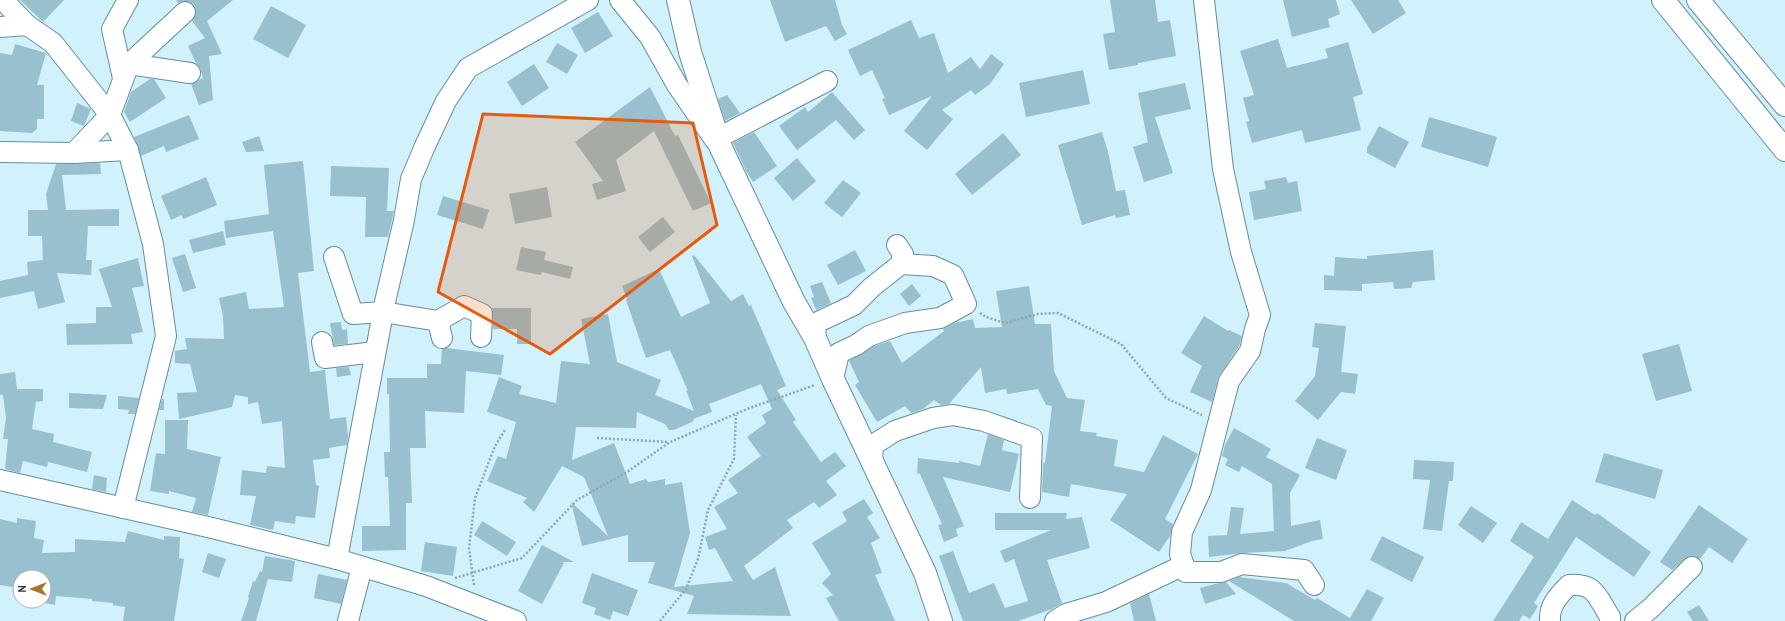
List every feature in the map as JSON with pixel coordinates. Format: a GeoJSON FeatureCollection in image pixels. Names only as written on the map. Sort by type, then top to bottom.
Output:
{"type":"FeatureCollection","features":[{"type":"Feature","properties":{"kind":"main road"},"geometry":{"type":"LineString","coordinates":[[678,0],[690,52],[719,143],[794,302],[815,338],[925,573],[940,621]]}},
{"type":"Feature","properties":{"kind":"main road"},"geometry":{"type":"LineString","coordinates":[[1663,0],[1785,150]]}},
{"type":"Feature","properties":{"kind":"main road"},"geometry":{"type":"LineString","coordinates":[[1698,0],[1785,105]]}},
{"type":"Feature","properties":{"kind":"street"},"geometry":{"type":"LineString","coordinates":[[3,0],[27,25],[53,42],[110,115],[128,150],[153,244],[166,336],[123,508]]}},
{"type":"Feature","properties":{"kind":"street"},"geometry":{"type":"LineString","coordinates":[[338,559],[375,352],[404,220],[411,179],[446,101],[468,68],[588,0]]}},
{"type":"Feature","properties":{"kind":"street"},"geometry":{"type":"LineString","coordinates":[[620,0],[650,37],[677,85],[719,143],[827,81]]}},
{"type":"Feature","properties":{"kind":"street"},"geometry":{"type":"LineString","coordinates":[[1204,0],[1223,169],[1241,252],[1260,315],[1250,351],[1229,381],[1201,490],[1182,532],[1180,554],[1186,572],[1221,572],[1242,564],[1304,570],[1314,585]]}},
{"type":"Feature","properties":{"kind":"street"},"geometry":{"type":"LineString","coordinates":[[126,2],[112,29],[126,71]]}},
{"type":"Feature","properties":{"kind":"street"},"geometry":{"type":"LineString","coordinates":[[74,153],[110,115],[126,71],[185,12]]}},
{"type":"Feature","properties":{"kind":"street"},"geometry":{"type":"LineString","coordinates":[[0,27],[27,25]]}},
{"type":"Feature","properties":{"kind":"street"},"geometry":{"type":"LineString","coordinates":[[126,71],[190,73]]}},
{"type":"Feature","properties":{"kind":"street"},"geometry":{"type":"LineString","coordinates":[[0,152],[74,153],[128,150]]}},
{"type":"Feature","properties":{"kind":"street"},"geometry":{"type":"LineString","coordinates":[[815,338],[816,323],[854,305],[872,287],[899,255],[933,266],[953,275],[966,304],[940,318],[905,323],[869,336],[856,345],[838,353],[833,379]]}},
{"type":"Feature","properties":{"kind":"street"},"geometry":{"type":"LineString","coordinates":[[334,257],[353,314],[383,312],[440,330],[464,306],[482,314],[481,337]]}},
{"type":"Feature","properties":{"kind":"street"},"geometry":{"type":"LineString","coordinates":[[322,342],[325,358],[375,352]]}},
{"type":"Feature","properties":{"kind":"street"},"geometry":{"type":"LineString","coordinates":[[872,461],[873,445],[895,430],[933,418],[953,415],[984,421],[1032,438],[1030,498]]}},
{"type":"Feature","properties":{"kind":"street"},"geometry":{"type":"LineString","coordinates":[[0,480],[338,559],[426,586],[473,613],[516,621]]}},
{"type":"Feature","properties":{"kind":"street"},"geometry":{"type":"LineString","coordinates":[[1055,621],[1066,614],[1106,602],[1184,565]]}},
{"type":"Feature","properties":{"kind":"street"},"geometry":{"type":"LineString","coordinates":[[348,621],[362,567]]}},
{"type":"Feature","properties":{"kind":"street"},"geometry":{"type":"LineString","coordinates":[[1635,621],[1651,608],[1692,567]]}},
{"type":"Feature","properties":{"kind":"street"},"geometry":{"type":"LineString","coordinates":[[1550,621],[1550,612],[1555,599],[1569,585],[1581,584],[1592,589],[1610,617],[1610,621]]}},
{"type":"Feature","properties":{"kind":"path"},"geometry":{"type":"LineString","coordinates":[[966,304],[986,317],[1005,323],[1038,314],[1058,313],[1121,344],[1166,398],[1187,409],[1219,421]]}},
{"type":"Feature","properties":{"kind":"path"},"geometry":{"type":"LineString","coordinates":[[426,586],[522,558],[577,500],[627,472],[670,442],[747,409],[833,379]]}},
{"type":"Feature","properties":{"kind":"path"},"geometry":{"type":"LineString","coordinates":[[660,621],[686,589],[698,559],[708,510],[734,459],[736,415]]}},
{"type":"Feature","properties":{"kind":"path"},"geometry":{"type":"LineString","coordinates":[[473,613],[472,573],[469,548],[475,498],[495,446],[505,430]]}},
{"type":"Feature","properties":{"kind":"path"},"geometry":{"type":"LineString","coordinates":[[598,438],[670,442]]}},
{"type":"Feature","properties":{"kind":"highlighted area"},"geometry":{"type":"Polygon","coordinates":[[[483,114],[693,123],[717,225],[550,354],[438,292],[483,114]]]}},
{"type":"Feature","properties":{"kind":"building"},"geometry":{"type":"Polygon","coordinates":[[[20,0],[64,0],[43,22],[20,0]]]}},
{"type":"Feature","properties":{"kind":"building"},"geometry":{"type":"Polygon","coordinates":[[[176,0],[233,0],[207,21],[222,54],[209,56],[213,100],[199,105],[191,84],[203,78],[200,68],[188,46],[205,38],[192,21],[196,15],[194,4],[188,1],[178,3],[176,0]]]}},
{"type":"Feature","properties":{"kind":"building"},"geometry":{"type":"Polygon","coordinates":[[[770,0],[835,0],[842,25],[847,34],[835,41],[826,26],[785,42],[770,0]]]}},
{"type":"Feature","properties":{"kind":"building"},"geometry":{"type":"Polygon","coordinates":[[[1110,0],[1155,0],[1158,22],[1170,20],[1176,56],[1109,70],[1103,34],[1115,32],[1110,0]]]}},
{"type":"Feature","properties":{"kind":"building"},"geometry":{"type":"Polygon","coordinates":[[[1283,0],[1336,0],[1340,14],[1328,19],[1330,27],[1292,37],[1283,0]]]}},
{"type":"Feature","properties":{"kind":"building"},"geometry":{"type":"Polygon","coordinates":[[[1351,0],[1398,0],[1406,13],[1373,34],[1351,0]]]}},
{"type":"Feature","properties":{"kind":"building"},"geometry":{"type":"Polygon","coordinates":[[[271,6],[306,25],[288,58],[253,39],[271,6]]]}},
{"type":"Feature","properties":{"kind":"building"},"geometry":{"type":"Polygon","coordinates":[[[598,12],[613,36],[585,53],[571,28],[598,12]]]}},
{"type":"Feature","properties":{"kind":"building"},"geometry":{"type":"Polygon","coordinates":[[[911,20],[919,38],[934,33],[948,73],[971,57],[980,69],[991,54],[1004,64],[990,84],[975,95],[971,90],[942,110],[953,119],[927,150],[904,131],[932,96],[889,115],[882,99],[885,98],[872,70],[860,76],[848,50],[911,20]]]}},
{"type":"Feature","properties":{"kind":"building"},"geometry":{"type":"Polygon","coordinates":[[[1278,39],[1287,68],[1328,58],[1325,49],[1348,42],[1363,94],[1353,97],[1361,130],[1305,143],[1302,130],[1252,143],[1246,122],[1249,121],[1243,98],[1254,95],[1240,51],[1278,39]]]}},
{"type":"Feature","properties":{"kind":"building"},"geometry":{"type":"Polygon","coordinates":[[[557,43],[578,55],[567,74],[546,62],[557,43]]]}},
{"type":"Feature","properties":{"kind":"building"},"geometry":{"type":"Polygon","coordinates":[[[15,44],[46,53],[37,85],[44,85],[44,119],[37,119],[37,129],[32,133],[0,131],[0,53],[12,55],[15,44]]]}},
{"type":"Feature","properties":{"kind":"building"},"geometry":{"type":"Polygon","coordinates":[[[534,64],[549,88],[522,106],[507,82],[534,64]]]}},
{"type":"Feature","properties":{"kind":"building"},"geometry":{"type":"Polygon","coordinates":[[[1083,70],[1090,104],[1026,117],[1019,83],[1083,70]]]}},
{"type":"Feature","properties":{"kind":"building"},"geometry":{"type":"Polygon","coordinates":[[[150,79],[154,79],[166,98],[130,122],[124,112],[131,92],[150,79]]]}},
{"type":"Feature","properties":{"kind":"building"},"geometry":{"type":"Polygon","coordinates":[[[1185,83],[1191,109],[1155,117],[1173,173],[1144,182],[1133,147],[1148,142],[1138,93],[1185,83]]]}},
{"type":"Feature","properties":{"kind":"building"},"geometry":{"type":"Polygon","coordinates":[[[650,87],[675,136],[678,135],[711,203],[693,211],[654,131],[616,160],[626,191],[597,200],[592,184],[603,181],[575,142],[650,87]]]}},
{"type":"Feature","properties":{"kind":"building"},"geometry":{"type":"Polygon","coordinates":[[[832,92],[865,130],[854,140],[836,120],[797,150],[779,126],[805,107],[808,112],[832,92]]]}},
{"type":"Feature","properties":{"kind":"building"},"geometry":{"type":"Polygon","coordinates":[[[727,95],[740,113],[725,121],[718,99],[727,95]]]}},
{"type":"Feature","properties":{"kind":"building"},"geometry":{"type":"Polygon","coordinates":[[[77,103],[91,109],[84,126],[71,121],[77,103]]]}},
{"type":"Feature","properties":{"kind":"building"},"geometry":{"type":"Polygon","coordinates":[[[189,115],[199,139],[166,152],[164,146],[141,156],[134,137],[189,115]]]}},
{"type":"Feature","properties":{"kind":"building"},"geometry":{"type":"Polygon","coordinates":[[[1429,117],[1497,137],[1488,167],[1421,147],[1429,117]]]}},
{"type":"Feature","properties":{"kind":"building"},"geometry":{"type":"Polygon","coordinates":[[[1379,126],[1409,142],[1395,168],[1367,153],[1367,148],[1379,126]]]}},
{"type":"Feature","properties":{"kind":"building"},"geometry":{"type":"Polygon","coordinates":[[[754,132],[777,166],[753,182],[746,171],[733,143],[754,132]]]}},
{"type":"Feature","properties":{"kind":"building"},"geometry":{"type":"Polygon","coordinates":[[[1102,132],[1108,152],[1116,191],[1125,190],[1130,215],[1116,218],[1115,215],[1082,225],[1058,145],[1102,132]]]}},
{"type":"Feature","properties":{"kind":"building"},"geometry":{"type":"Polygon","coordinates":[[[1003,133],[1021,155],[972,195],[955,174],[1003,133]]]}},
{"type":"Feature","properties":{"kind":"building"},"geometry":{"type":"Polygon","coordinates":[[[259,136],[264,151],[246,152],[242,142],[259,136]]]}},
{"type":"Feature","properties":{"kind":"building"},"geometry":{"type":"Polygon","coordinates":[[[797,158],[816,181],[793,201],[774,178],[797,158]]]}},
{"type":"Feature","properties":{"kind":"building"},"geometry":{"type":"Polygon","coordinates":[[[303,161],[314,271],[298,273],[310,372],[325,370],[330,419],[346,417],[348,436],[347,445],[329,448],[330,458],[313,460],[316,485],[319,486],[315,518],[296,516],[295,524],[275,521],[273,530],[250,525],[256,496],[240,495],[242,470],[266,473],[267,466],[285,468],[282,421],[262,424],[258,402],[248,404],[248,397],[235,395],[232,407],[179,419],[177,393],[197,392],[190,364],[175,363],[175,351],[187,349],[185,338],[224,339],[223,316],[219,298],[246,292],[249,309],[284,307],[273,231],[226,238],[224,221],[269,214],[264,165],[303,161]]]}},
{"type":"Feature","properties":{"kind":"building"},"geometry":{"type":"Polygon","coordinates":[[[100,163],[101,174],[62,175],[66,210],[119,209],[119,226],[88,226],[86,260],[92,260],[91,275],[57,273],[65,302],[38,309],[34,291],[0,298],[0,281],[28,275],[27,262],[43,260],[42,236],[28,236],[28,210],[48,210],[46,194],[56,164],[100,163]]]}},
{"type":"Feature","properties":{"kind":"building"},"geometry":{"type":"Polygon","coordinates":[[[331,166],[389,168],[387,211],[394,211],[388,237],[365,237],[366,197],[330,196],[331,166]]]}},
{"type":"Feature","properties":{"kind":"building"},"geometry":{"type":"Polygon","coordinates":[[[206,177],[217,205],[183,219],[182,215],[171,220],[161,196],[206,177]]]}},
{"type":"Feature","properties":{"kind":"building"},"geometry":{"type":"Polygon","coordinates":[[[1286,177],[1288,183],[1297,181],[1302,211],[1254,220],[1249,192],[1266,189],[1264,181],[1286,177]]]}},
{"type":"Feature","properties":{"kind":"building"},"geometry":{"type":"Polygon","coordinates":[[[843,180],[861,193],[842,217],[824,203],[843,180]]]}},
{"type":"Feature","properties":{"kind":"building"},"geometry":{"type":"Polygon","coordinates":[[[547,187],[552,217],[515,224],[509,194],[547,187]]]}},
{"type":"Feature","properties":{"kind":"building"},"geometry":{"type":"Polygon","coordinates":[[[443,196],[489,210],[483,229],[437,215],[443,196]]]}},
{"type":"Feature","properties":{"kind":"building"},"geometry":{"type":"Polygon","coordinates":[[[663,217],[675,232],[650,252],[638,237],[663,217]]]}},
{"type":"Feature","properties":{"kind":"building"},"geometry":{"type":"Polygon","coordinates":[[[223,231],[226,245],[193,253],[189,240],[223,231]]]}},
{"type":"Feature","properties":{"kind":"building"},"geometry":{"type":"Polygon","coordinates":[[[521,247],[546,252],[544,260],[573,267],[570,279],[542,272],[541,275],[516,270],[521,247]]]}},
{"type":"Feature","properties":{"kind":"building"},"geometry":{"type":"Polygon","coordinates":[[[855,250],[866,271],[838,285],[827,265],[855,250]]]}},
{"type":"Feature","properties":{"kind":"building"},"geometry":{"type":"Polygon","coordinates":[[[1433,250],[1435,280],[1413,282],[1411,288],[1394,289],[1393,282],[1362,284],[1362,291],[1324,290],[1324,275],[1334,276],[1335,257],[1367,259],[1367,256],[1433,250]]]}},
{"type":"Feature","properties":{"kind":"building"},"geometry":{"type":"Polygon","coordinates":[[[185,254],[196,288],[183,292],[172,258],[185,254]]]}},
{"type":"Feature","properties":{"kind":"building"},"geometry":{"type":"Polygon","coordinates":[[[694,255],[731,301],[743,294],[749,306],[751,305],[786,386],[777,390],[796,420],[793,422],[821,462],[835,452],[846,466],[826,481],[837,495],[819,508],[814,502],[787,520],[793,528],[744,566],[753,580],[775,567],[791,616],[687,614],[694,596],[648,583],[655,562],[628,562],[628,535],[582,546],[571,502],[608,536],[584,477],[562,466],[534,512],[523,502],[527,498],[487,481],[498,456],[506,459],[516,422],[487,412],[499,377],[522,386],[519,394],[556,403],[561,361],[590,364],[581,319],[608,314],[617,362],[661,380],[655,395],[694,411],[686,390],[688,391],[670,350],[646,358],[622,286],[659,269],[681,317],[710,303],[692,256],[694,255]],[[761,384],[709,404],[712,412],[693,419],[694,421],[674,430],[669,430],[665,424],[637,412],[636,428],[576,427],[572,460],[614,443],[630,484],[646,479],[648,482],[665,479],[665,485],[682,482],[690,533],[674,587],[733,581],[715,548],[709,550],[705,537],[727,529],[714,507],[738,493],[728,480],[761,456],[747,437],[766,423],[762,415],[772,409],[761,384]]]}},
{"type":"Feature","properties":{"kind":"building"},"geometry":{"type":"Polygon","coordinates":[[[138,258],[144,286],[132,288],[143,332],[131,334],[133,344],[67,345],[66,324],[96,323],[96,307],[112,307],[99,269],[138,258]]]}},
{"type":"Feature","properties":{"kind":"building"},"geometry":{"type":"Polygon","coordinates":[[[822,282],[831,303],[816,310],[811,298],[814,297],[810,286],[822,282]]]}},
{"type":"Feature","properties":{"kind":"building"},"geometry":{"type":"Polygon","coordinates":[[[912,284],[921,296],[909,306],[900,294],[912,284]]]}},
{"type":"Feature","properties":{"kind":"building"},"geometry":{"type":"Polygon","coordinates":[[[1029,286],[1035,324],[1051,324],[1054,371],[1067,398],[1085,400],[1080,431],[1097,433],[1096,436],[1118,440],[1114,466],[1144,472],[1163,435],[1198,454],[1165,519],[1173,524],[1170,536],[1159,552],[1110,520],[1127,494],[1071,484],[1069,497],[1042,492],[1043,463],[1045,463],[1052,406],[1046,405],[1038,389],[1007,394],[1006,389],[985,393],[981,367],[949,404],[941,405],[934,400],[923,409],[911,413],[905,406],[877,422],[855,385],[859,382],[849,361],[874,346],[890,341],[902,363],[944,331],[943,329],[955,323],[973,319],[975,328],[1002,327],[996,291],[1029,286]]]}},
{"type":"Feature","properties":{"kind":"building"},"geometry":{"type":"Polygon","coordinates":[[[492,308],[531,308],[531,344],[517,344],[517,329],[493,329],[492,308]]]}},
{"type":"Feature","properties":{"kind":"building"},"geometry":{"type":"Polygon","coordinates":[[[1204,316],[1228,331],[1229,330],[1242,336],[1239,346],[1218,378],[1212,402],[1190,392],[1202,366],[1181,353],[1204,316]]]}},
{"type":"Feature","properties":{"kind":"building"},"geometry":{"type":"Polygon","coordinates":[[[341,322],[342,330],[347,329],[348,344],[334,345],[330,323],[341,322]]]}},
{"type":"Feature","properties":{"kind":"building"},"geometry":{"type":"Polygon","coordinates":[[[1315,323],[1346,326],[1341,372],[1358,374],[1355,394],[1341,392],[1318,420],[1295,401],[1315,376],[1319,348],[1312,347],[1315,323]]]}},
{"type":"Feature","properties":{"kind":"building"},"geometry":{"type":"Polygon","coordinates":[[[1679,344],[1692,391],[1656,401],[1642,354],[1679,344]]]}},
{"type":"Feature","properties":{"kind":"building"},"geometry":{"type":"Polygon","coordinates":[[[446,348],[504,355],[501,375],[466,371],[464,413],[425,411],[426,448],[410,448],[412,503],[406,503],[406,550],[362,551],[362,526],[390,526],[388,477],[385,477],[384,452],[390,452],[389,394],[387,394],[387,378],[427,378],[427,364],[441,364],[442,349],[446,348]]]}},
{"type":"Feature","properties":{"kind":"building"},"geometry":{"type":"Polygon","coordinates":[[[349,367],[351,375],[337,377],[336,368],[349,367]]]}},
{"type":"Feature","properties":{"kind":"building"},"geometry":{"type":"Polygon","coordinates":[[[15,372],[17,389],[43,389],[43,401],[36,402],[32,429],[54,434],[53,442],[92,452],[87,472],[48,462],[47,467],[23,461],[20,473],[5,469],[8,439],[3,439],[6,418],[3,395],[0,395],[0,374],[15,372]]]}},
{"type":"Feature","properties":{"kind":"building"},"geometry":{"type":"Polygon","coordinates":[[[69,393],[107,395],[103,409],[69,408],[69,393]]]}},
{"type":"Feature","properties":{"kind":"building"},"geometry":{"type":"Polygon","coordinates":[[[118,396],[139,398],[135,414],[128,414],[129,410],[118,409],[118,396]]]}},
{"type":"Feature","properties":{"kind":"building"},"geometry":{"type":"Polygon","coordinates":[[[162,399],[164,399],[164,410],[159,410],[162,399]]]}},
{"type":"Feature","properties":{"kind":"building"},"geometry":{"type":"Polygon","coordinates":[[[165,420],[188,420],[187,449],[221,457],[208,515],[192,512],[196,498],[169,491],[169,494],[150,491],[156,453],[165,454],[165,420]]]}},
{"type":"Feature","properties":{"kind":"building"},"geometry":{"type":"Polygon","coordinates":[[[1234,428],[1271,449],[1266,457],[1300,475],[1290,493],[1291,526],[1320,520],[1323,539],[1312,541],[1285,551],[1243,553],[1209,557],[1208,536],[1227,535],[1231,507],[1244,508],[1240,534],[1274,531],[1272,484],[1242,466],[1239,472],[1225,465],[1228,459],[1222,456],[1225,445],[1234,428]]]}},
{"type":"Feature","properties":{"kind":"building"},"geometry":{"type":"Polygon","coordinates":[[[988,434],[1004,440],[1002,450],[1019,454],[1010,492],[943,477],[964,526],[956,529],[958,536],[944,542],[938,525],[942,524],[920,474],[917,473],[918,458],[959,463],[959,461],[980,466],[988,434]]]}},
{"type":"Feature","properties":{"kind":"building"},"geometry":{"type":"Polygon","coordinates":[[[1317,438],[1347,450],[1336,480],[1305,468],[1317,438]]]}},
{"type":"Feature","properties":{"kind":"building"},"geometry":{"type":"Polygon","coordinates":[[[1604,453],[1663,470],[1655,499],[1595,482],[1604,453]]]}},
{"type":"Feature","properties":{"kind":"building"},"geometry":{"type":"Polygon","coordinates":[[[1414,460],[1454,462],[1453,481],[1449,481],[1442,531],[1423,529],[1430,480],[1413,479],[1414,460]]]}},
{"type":"Feature","properties":{"kind":"building"},"geometry":{"type":"Polygon","coordinates":[[[94,475],[107,478],[106,492],[92,489],[94,475]]]}},
{"type":"Feature","properties":{"kind":"building"},"geometry":{"type":"Polygon","coordinates":[[[864,499],[873,513],[867,517],[880,538],[871,543],[882,573],[875,575],[895,621],[839,621],[826,598],[833,595],[822,583],[831,574],[812,543],[847,521],[842,512],[864,499]]]}},
{"type":"Feature","properties":{"kind":"building"},"geometry":{"type":"Polygon","coordinates":[[[1572,500],[1595,515],[1597,513],[1651,552],[1634,577],[1576,537],[1534,603],[1538,606],[1530,619],[1523,615],[1519,621],[1493,621],[1534,557],[1510,541],[1521,522],[1548,539],[1572,500]]]}},
{"type":"Feature","properties":{"kind":"building"},"geometry":{"type":"Polygon","coordinates":[[[1699,505],[1748,539],[1732,563],[1709,547],[1700,559],[1695,556],[1689,556],[1672,570],[1660,562],[1699,505]]]}},
{"type":"Feature","properties":{"kind":"building"},"geometry":{"type":"Polygon","coordinates":[[[1471,506],[1497,523],[1483,543],[1458,525],[1471,506]]]}},
{"type":"Feature","properties":{"kind":"building"},"geometry":{"type":"Polygon","coordinates":[[[995,513],[1067,513],[1066,519],[1082,517],[1090,548],[1047,560],[1062,603],[1052,609],[1018,621],[963,621],[939,556],[953,551],[969,593],[994,583],[1005,608],[1028,601],[1014,559],[1005,563],[1000,551],[1051,530],[995,530],[995,513]]]}},
{"type":"Feature","properties":{"kind":"building"},"geometry":{"type":"Polygon","coordinates":[[[17,518],[36,521],[34,538],[44,540],[42,553],[75,552],[75,539],[125,542],[128,531],[164,540],[164,536],[180,537],[179,558],[184,559],[174,621],[123,621],[125,607],[113,605],[113,603],[92,601],[92,599],[56,596],[55,605],[52,604],[52,569],[12,569],[12,587],[0,585],[0,519],[17,523],[17,518]]]}},
{"type":"Feature","properties":{"kind":"building"},"geometry":{"type":"Polygon","coordinates":[[[482,521],[516,542],[507,556],[474,535],[482,521]]]}},
{"type":"Feature","properties":{"kind":"building"},"geometry":{"type":"Polygon","coordinates":[[[1382,536],[1424,557],[1412,582],[1370,560],[1382,536]]]}},
{"type":"Feature","properties":{"kind":"building"},"geometry":{"type":"Polygon","coordinates":[[[425,542],[457,547],[453,576],[421,571],[425,542]]]}},
{"type":"Feature","properties":{"kind":"building"},"geometry":{"type":"Polygon","coordinates":[[[542,545],[574,562],[562,562],[564,563],[542,604],[518,591],[542,545]]]}},
{"type":"Feature","properties":{"kind":"building"},"geometry":{"type":"Polygon","coordinates":[[[208,553],[226,559],[219,578],[202,572],[208,553]]]}},
{"type":"Feature","properties":{"kind":"building"},"geometry":{"type":"Polygon","coordinates":[[[265,556],[295,561],[292,582],[268,579],[256,621],[241,621],[253,581],[255,582],[260,571],[262,572],[265,556]]]}},
{"type":"Feature","properties":{"kind":"building"},"geometry":{"type":"Polygon","coordinates":[[[592,573],[638,590],[628,616],[613,611],[610,620],[594,614],[596,608],[582,603],[592,573]]]}},
{"type":"Feature","properties":{"kind":"building"},"geometry":{"type":"Polygon","coordinates":[[[318,574],[347,580],[341,604],[314,598],[318,574]]]}},
{"type":"Feature","properties":{"kind":"building"},"geometry":{"type":"Polygon","coordinates":[[[1239,577],[1286,583],[1315,600],[1317,598],[1350,618],[1367,589],[1384,598],[1371,621],[1294,621],[1229,581],[1239,577]]]}},
{"type":"Feature","properties":{"kind":"building"},"geometry":{"type":"Polygon","coordinates":[[[1226,582],[1236,594],[1205,604],[1200,588],[1226,582]]]}},
{"type":"Feature","properties":{"kind":"building"},"geometry":{"type":"Polygon","coordinates":[[[1149,594],[1156,621],[1134,621],[1130,603],[1149,594]]]}},
{"type":"Feature","properties":{"kind":"building"},"geometry":{"type":"Polygon","coordinates":[[[1699,605],[1709,621],[1693,621],[1687,612],[1699,605]]]}}]}
